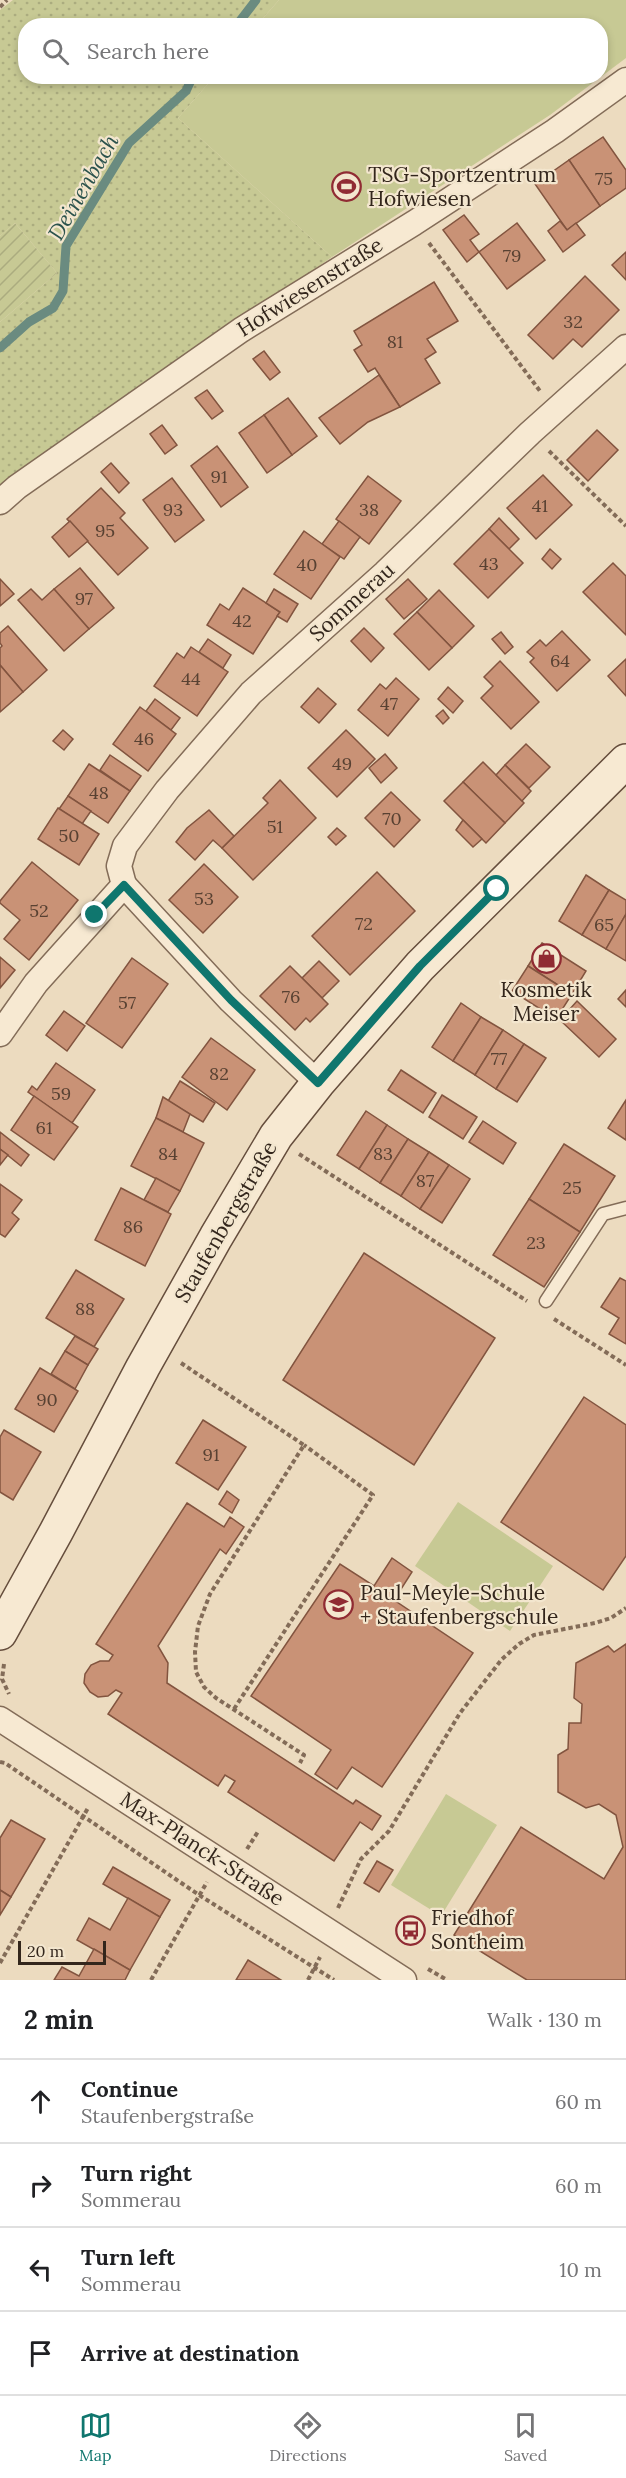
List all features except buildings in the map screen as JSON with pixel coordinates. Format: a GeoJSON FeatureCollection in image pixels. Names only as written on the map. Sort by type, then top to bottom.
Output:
{"type":"FeatureCollection","features":[{"type":"Feature","properties":{"kind":"street","name":"Hofwiesenstraße"},"geometry":{"type":"LineString","coordinates":[[0,502],[17,487],[241,330],[414,223],[555,131],[626,80]]}},
{"type":"Feature","properties":{"kind":"street","name":"Sommerau"},"geometry":{"type":"LineString","coordinates":[[124,885],[119,866],[125,846],[168,790],[251,693],[385,573],[530,433],[626,346]]}},
{"type":"Feature","properties":{"kind":"street","name":"Staufenbergstraße"},"geometry":{"type":"LineString","coordinates":[[2,1645],[57,1532],[155,1346],[216,1237],[293,1149],[318,1083],[420,966],[626,761]]}},
{"type":"Feature","properties":{"kind":"street"},"geometry":{"type":"LineString","coordinates":[[0,1034],[36,983],[124,885],[223,992],[318,1083]]}},
{"type":"Feature","properties":{"kind":"street","name":"Max-Planck-Straße"},"geometry":{"type":"LineString","coordinates":[[7,1710],[101,1784],[219,1861],[327,1929],[413,1972]]}},
{"type":"Feature","properties":{"kind":"lane"},"geometry":{"type":"LineString","coordinates":[[543,1308],[603,1214],[626,1208]]}},
{"type":"Feature","properties":{"kind":"path"},"geometry":{"type":"LineString","coordinates":[[0,7],[8,0]]}},
{"type":"Feature","properties":{"kind":"path"},"geometry":{"type":"LineString","coordinates":[[414,223],[555,411]]}},
{"type":"Feature","properties":{"kind":"path"},"geometry":{"type":"LineString","coordinates":[[530,433],[626,526]]}},
{"type":"Feature","properties":{"kind":"path"},"geometry":{"type":"LineString","coordinates":[[293,1149],[543,1308],[626,1365]]}},
{"type":"Feature","properties":{"kind":"path"},"geometry":{"type":"LineString","coordinates":[[155,1346],[304,1445],[373,1495],[234,1709]]}},
{"type":"Feature","properties":{"kind":"path"},"geometry":{"type":"LineString","coordinates":[[300,1763],[304,1755],[216,1698],[204,1687],[196,1672],[195,1652],[198,1626],[210,1594],[304,1445]]}},
{"type":"Feature","properties":{"kind":"path"},"geometry":{"type":"LineString","coordinates":[[327,1929],[361,1859],[389,1831],[460,1713],[502,1659],[534,1635],[595,1623],[611,1618],[626,1608]]}},
{"type":"Feature","properties":{"kind":"path"},"geometry":{"type":"LineString","coordinates":[[2,1645],[1,1681],[7,1710]]}},
{"type":"Feature","properties":{"kind":"path"},"geometry":{"type":"LineString","coordinates":[[0,1762],[5,1763],[199,1895],[334,1980]]}},
{"type":"Feature","properties":{"kind":"path"},"geometry":{"type":"LineString","coordinates":[[0,1963],[101,1784]]}},
{"type":"Feature","properties":{"kind":"path"},"geometry":{"type":"LineString","coordinates":[[151,1980],[219,1861]]}},
{"type":"Feature","properties":{"kind":"path"},"geometry":{"type":"LineString","coordinates":[[413,1972],[447,1980]]}},
{"type":"Feature","properties":{"kind":"green space"},"geometry":{"type":"Polygon","coordinates":[[[13,0],[279,0],[263,18],[18,18],[18,84],[208,84],[178,118],[332,257],[0,487],[0,322],[57,273],[15,223],[0,236],[0,10],[13,0]]]}},
{"type":"Feature","properties":{"kind":"green space","name":"TSG-Sportzentrum Hofwiesen"},"geometry":{"type":"Polygon","coordinates":[[[279,0],[626,0],[626,58],[608,72],[608,18],[263,18],[279,0]]]}},
{"type":"Feature","properties":{"kind":"green space","name":"TSG-Sportzentrum Hofwiesen"},"geometry":{"type":"Polygon","coordinates":[[[208,84],[591,84],[550,115],[332,257],[178,118],[208,84]]]}},
{"type":"Feature","properties":{"kind":"green space"},"geometry":{"type":"Polygon","coordinates":[[[15,223],[57,273],[0,322],[0,236],[15,223]]]}},
{"type":"Feature","properties":{"kind":"green space"},"geometry":{"type":"Polygon","coordinates":[[[458,1502],[553,1566],[510,1631],[415,1566],[458,1502]]]}},
{"type":"Feature","properties":{"kind":"green space"},"geometry":{"type":"Polygon","coordinates":[[[446,1794],[497,1825],[441,1916],[391,1885],[446,1794]]]}},
{"type":"Feature","properties":{"kind":"waterway","name":"Deinenbach"},"geometry":{"type":"LineString","coordinates":[[242,18],[256,0]]}},
{"type":"Feature","properties":{"kind":"waterway","name":"Deinenbach"},"geometry":{"type":"LineString","coordinates":[[0,348],[29,322],[53,308],[63,291],[66,246],[129,143],[186,91],[189,84]]}},
{"type":"Feature","properties":{"kind":"place","name":"TSG-Sportzentrum Hofwiesen"},"geometry":{"type":"Point","coordinates":[347,187]}},
{"type":"Feature","properties":{"kind":"place","name":"Kosmetik Meiser"},"geometry":{"type":"Point","coordinates":[546,959]}},
{"type":"Feature","properties":{"kind":"place","name":"Paul-Meyle-Schule + Staufenbergschule"},"geometry":{"type":"Point","coordinates":[339,1605]}},
{"type":"Feature","properties":{"kind":"place","name":"Friedhof Sontheim"},"geometry":{"type":"Point","coordinates":[410,1930]}},
{"type":"Feature","properties":{"kind":"route"},"geometry":{"type":"LineString","coordinates":[[95,915],[124,885],[231,1000],[318,1083],[420,966],[497,889]]}}]}
